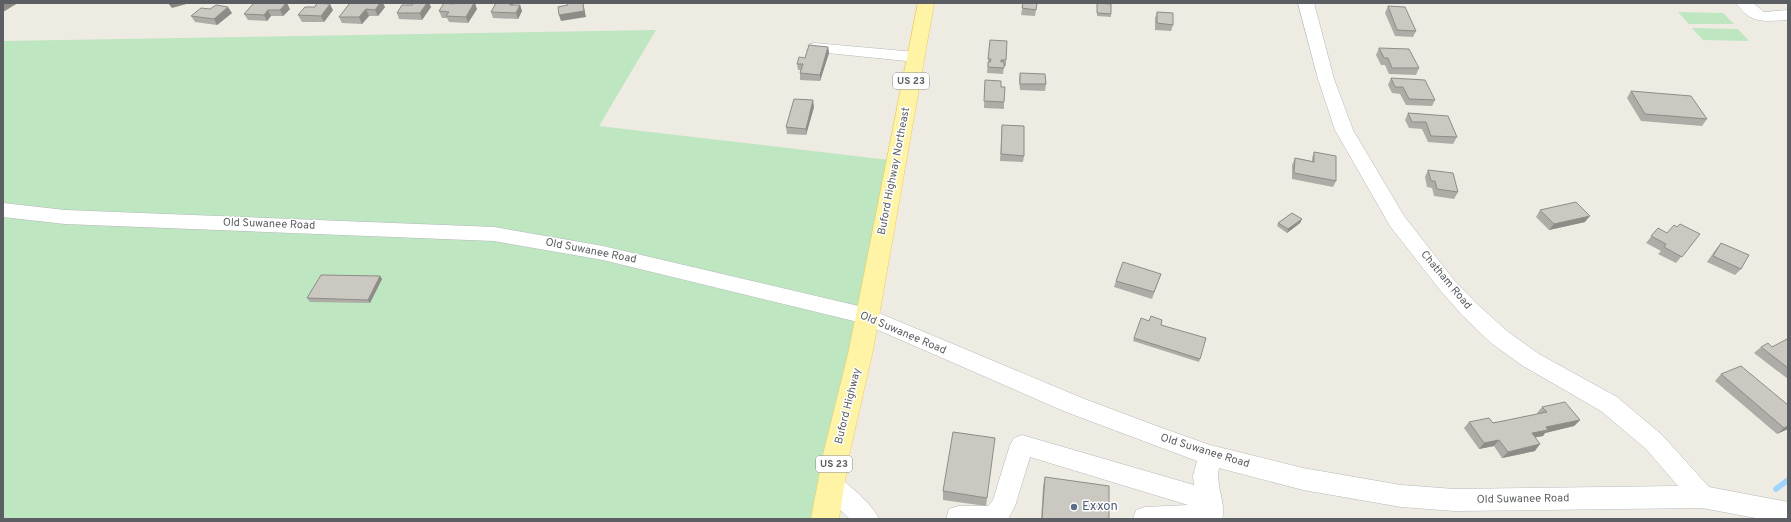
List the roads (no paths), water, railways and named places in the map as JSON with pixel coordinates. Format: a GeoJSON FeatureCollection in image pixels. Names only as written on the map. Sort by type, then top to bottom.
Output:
{"type":"FeatureCollection","features":[{"type":"Feature","properties":{"kind":"main road","name":"Buford Highway Northeast"},"geometry":{"type":"LineString","coordinates":[[867,316],[926,3]]}},
{"type":"Feature","properties":{"kind":"main road","name":"Buford Highway"},"geometry":{"type":"LineString","coordinates":[[825,519],[836,455],[861,350],[867,316]]}},
{"type":"Feature","properties":{"kind":"street","name":"Chatham Road"},"geometry":{"type":"LineString","coordinates":[[1306,3],[1326,79],[1344,130],[1397,221],[1447,285],[1469,309],[1506,341],[1531,360],[1610,404],[1654,442],[1702,497]]}},
{"type":"Feature","properties":{"kind":"street"},"geometry":{"type":"LineString","coordinates":[[1744,3],[1760,16],[1788,15]]}},
{"type":"Feature","properties":{"kind":"street"},"geometry":{"type":"LineString","coordinates":[[814,48],[916,58]]}},
{"type":"Feature","properties":{"kind":"street","name":"Old Suwanee Road"},"geometry":{"type":"LineString","coordinates":[[3,210],[64,217],[494,234],[604,253],[867,316],[1074,406],[1210,455],[1303,479],[1401,496],[1456,500],[1702,497],[1788,513]]}},
{"type":"Feature","properties":{"kind":"street"},"geometry":{"type":"LineString","coordinates":[[958,519],[958,517],[994,517],[1003,506],[1022,446],[1211,511]]}},
{"type":"Feature","properties":{"kind":"street"},"geometry":{"type":"LineString","coordinates":[[1210,455],[1205,476],[1211,511]]}},
{"type":"Feature","properties":{"kind":"street"},"geometry":{"type":"LineString","coordinates":[[831,485],[866,519]]}},
{"type":"Feature","properties":{"kind":"street"},"geometry":{"type":"LineString","coordinates":[[1145,518],[1211,511]]}},
{"type":"Feature","properties":{"kind":"waterway"},"geometry":{"type":"LineString","coordinates":[[1776,489],[1788,480]]}},
{"type":"Feature","properties":{"kind":"place","name":"Exxon"},"geometry":{"type":"Point","coordinates":[1074,507]}}]}
